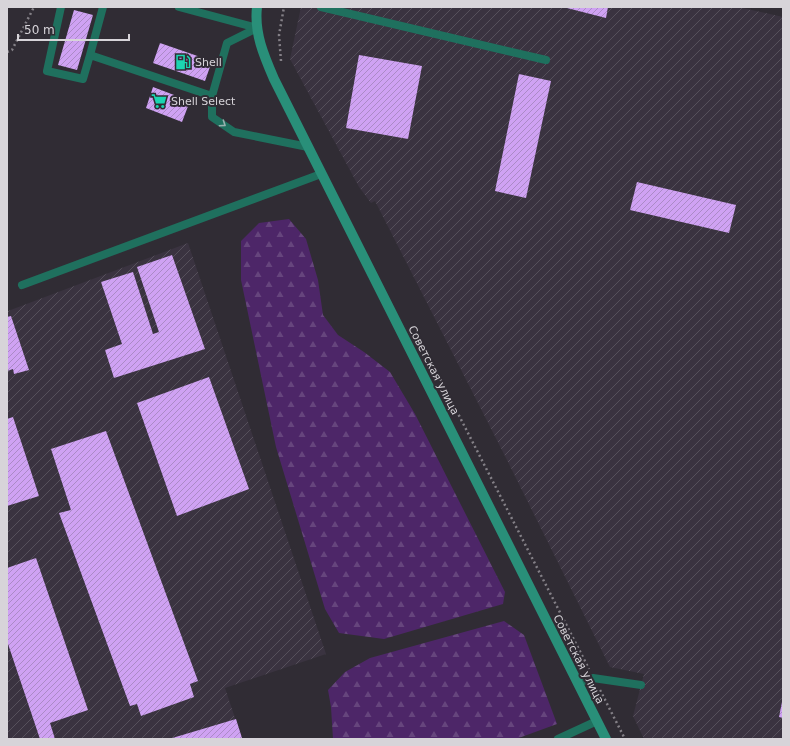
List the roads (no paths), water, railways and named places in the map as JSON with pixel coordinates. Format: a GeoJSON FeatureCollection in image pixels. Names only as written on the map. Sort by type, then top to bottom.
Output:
{"type":"FeatureCollection","features":[{"type":"Feature","properties":{"kind":"street","name":"Советская улица"},"geometry":{"type":"LineString","coordinates":[[257,7],[257,28],[260,42],[274,79],[606,739]]}},
{"type":"Feature","properties":{"kind":"lane"},"geometry":{"type":"LineString","coordinates":[[61,7],[47,71],[84,79],[101,7]]}},
{"type":"Feature","properties":{"kind":"lane"},"geometry":{"type":"LineString","coordinates":[[179,7],[257,28]]}},
{"type":"Feature","properties":{"kind":"lane"},"geometry":{"type":"LineString","coordinates":[[321,7],[546,60]]}},
{"type":"Feature","properties":{"kind":"lane"},"geometry":{"type":"LineString","coordinates":[[257,28],[227,43],[212,96],[212,117],[234,132],[308,147]]}},
{"type":"Feature","properties":{"kind":"lane"},"geometry":{"type":"LineString","coordinates":[[90,55],[212,96]]}},
{"type":"Feature","properties":{"kind":"lane"},"geometry":{"type":"LineString","coordinates":[[22,285],[321,174]]}},
{"type":"Feature","properties":{"kind":"lane"},"geometry":{"type":"LineString","coordinates":[[578,683],[594,678],[641,685]]}},
{"type":"Feature","properties":{"kind":"lane"},"geometry":{"type":"LineString","coordinates":[[558,739],[597,721]]}},
{"type":"Feature","properties":{"kind":"place","name":"Shell"},"geometry":{"type":"Point","coordinates":[183,62]}},
{"type":"Feature","properties":{"kind":"place","name":"Shell Select"},"geometry":{"type":"Point","coordinates":[159,101]}}]}
